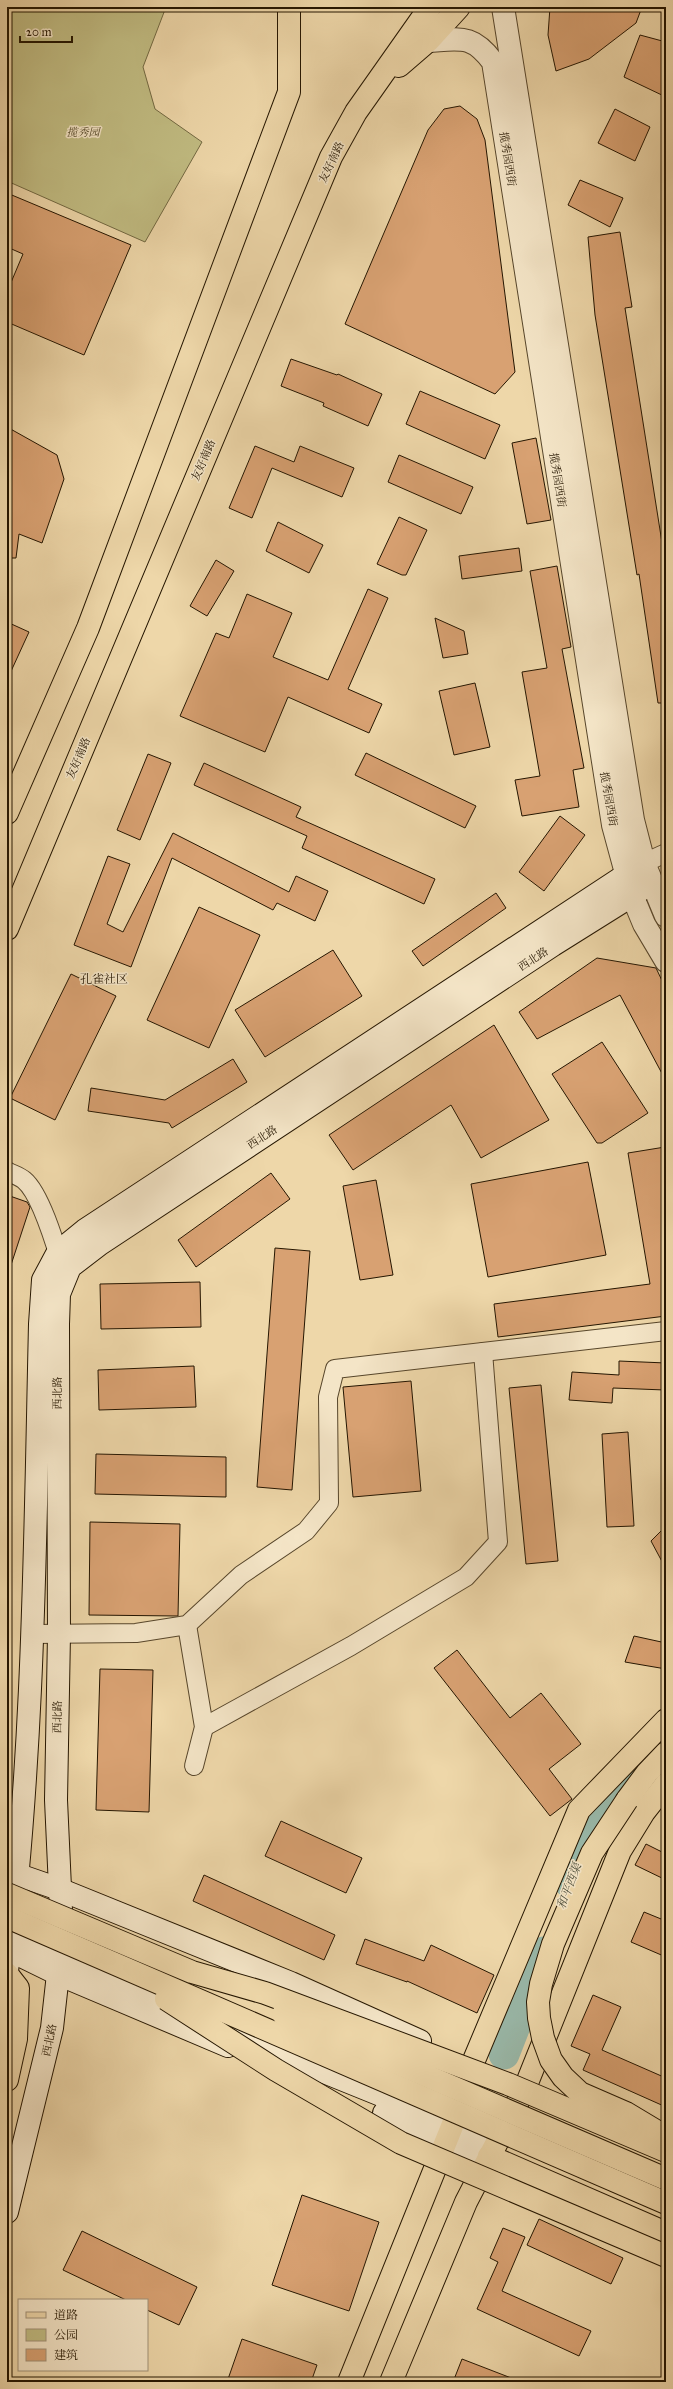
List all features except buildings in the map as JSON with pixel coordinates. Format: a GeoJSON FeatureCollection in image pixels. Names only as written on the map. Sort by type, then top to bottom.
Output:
{"type":"FeatureCollection","features":[{"type":"Feature","properties":{"kind":"main road"},"geometry":{"type":"LineString","coordinates":[[7,814],[88,628],[289,92],[289,7]]}},
{"type":"Feature","properties":{"kind":"main road","name":"友好南路"},"geometry":{"type":"LineString","coordinates":[[7,929],[126,641],[331,158],[356,112],[430,7]]}},
{"type":"Feature","properties":{"kind":"main road"},"geometry":{"type":"LineString","coordinates":[[375,87],[428,41],[459,7]]}},
{"type":"Feature","properties":{"kind":"main road","name":"揽秀园西街"},"geometry":{"type":"LineString","coordinates":[[503,7],[633,820],[648,873],[666,916]]}},
{"type":"Feature","properties":{"kind":"main road","name":"揽秀园西街"},"geometry":{"type":"LineString","coordinates":[[428,41],[464,38],[483,48],[493,62],[612,817],[629,886],[644,924],[666,961]]}},
{"type":"Feature","properties":{"kind":"main road","name":"西北路"},"geometry":{"type":"LineString","coordinates":[[7,2212],[52,2028],[58,1974],[61,1910],[56,1800],[59,1634],[58,1324],[59,1294],[70,1267],[100,1244],[648,873]]}},
{"type":"Feature","properties":{"kind":"main road","name":"西北路"},"geometry":{"type":"LineString","coordinates":[[8,1946],[11,1884],[24,1803],[33,1634],[40,1324],[43,1280],[58,1252],[85,1230],[629,886]]}},
{"type":"Feature","properties":{"kind":"main road"},"geometry":{"type":"LineString","coordinates":[[349,2382],[450,2132],[470,2075],[579,1810],[666,1720]]}},
{"type":"Feature","properties":{"kind":"main road"},"geometry":{"type":"LineString","coordinates":[[666,1753],[647,1773],[627,1800],[592,1853],[553,1944],[541,1984],[538,2002],[539,2018],[543,2038],[551,2060],[563,2077],[580,2093],[626,2113],[666,2137]]}},
{"type":"Feature","properties":{"kind":"main road"},"geometry":{"type":"LineString","coordinates":[[391,2382],[466,2202],[521,2096],[620,1851],[644,1812],[666,1784]]}},
{"type":"Feature","properties":{"kind":"main road"},"geometry":{"type":"LineString","coordinates":[[11,1884],[59,1889],[290,1983],[470,2075]]}},
{"type":"Feature","properties":{"kind":"main road"},"geometry":{"type":"LineString","coordinates":[[11,1884],[61,1910],[521,2096],[666,2146]]}},
{"type":"Feature","properties":{"kind":"main road"},"geometry":{"type":"LineString","coordinates":[[11,1884],[192,1972],[297,2020],[666,2179]]}},
{"type":"Feature","properties":{"kind":"main road"},"geometry":{"type":"LineString","coordinates":[[8,1946],[58,1952],[314,2068],[450,2132],[479,2178],[666,2265]]}},
{"type":"Feature","properties":{"kind":"main road"},"geometry":{"type":"LineString","coordinates":[[8,1946],[111,1963],[666,2203]]}},
{"type":"Feature","properties":{"kind":"main road"},"geometry":{"type":"LineString","coordinates":[[8,1946],[58,1974],[493,2149],[568,2191],[666,2233]]}},
{"type":"Feature","properties":{"kind":"main road"},"geometry":{"type":"LineString","coordinates":[[7,2080],[16,2039],[18,1988],[8,1946]]}},
{"type":"Feature","properties":{"kind":"main road"},"geometry":{"type":"LineString","coordinates":[[111,1963],[276,2070],[401,2143],[666,2256]]}},
{"type":"Feature","properties":{"kind":"main road"},"geometry":{"type":"LineString","coordinates":[[192,1972],[265,1993],[508,2084],[666,2151]]}},
{"type":"Feature","properties":{"kind":"street"},"geometry":{"type":"LineString","coordinates":[[648,873],[666,853]]}},
{"type":"Feature","properties":{"kind":"street"},"geometry":{"type":"LineString","coordinates":[[7,1172],[24,1180],[40,1202],[58,1252],[65,1279]]}},
{"type":"Feature","properties":{"kind":"street"},"geometry":{"type":"LineString","coordinates":[[33,1634],[136,1633],[187,1625],[241,1575],[306,1531],[330,1503],[328,1396],[335,1369],[666,1331]]}},
{"type":"Feature","properties":{"kind":"street"},"geometry":{"type":"LineString","coordinates":[[204,1727],[351,1646],[466,1577],[498,1542],[483,1352]]}},
{"type":"Feature","properties":{"kind":"street"},"geometry":{"type":"LineString","coordinates":[[187,1625],[204,1727],[194,1766]]}},
{"type":"Feature","properties":{"kind":"green space","name":"揽秀园"},"geometry":{"type":"Polygon","coordinates":[[[7,7],[166,7],[143,67],[155,109],[202,142],[145,242],[7,181],[7,7]]]}},
{"type":"Feature","properties":{"kind":"waterway","name":"和平西渠"},"geometry":{"type":"LineString","coordinates":[[570,1883],[595,1818],[632,1769],[666,1738]]}},
{"type":"Feature","properties":{"kind":"waterway","name":"和平西渠"},"geometry":{"type":"LineString","coordinates":[[504,2054],[544,1952]]}},
{"type":"Feature","properties":{"kind":"district","name":"孔雀社区"},"geometry":{"type":"Point","coordinates":[104,979]}}]}
